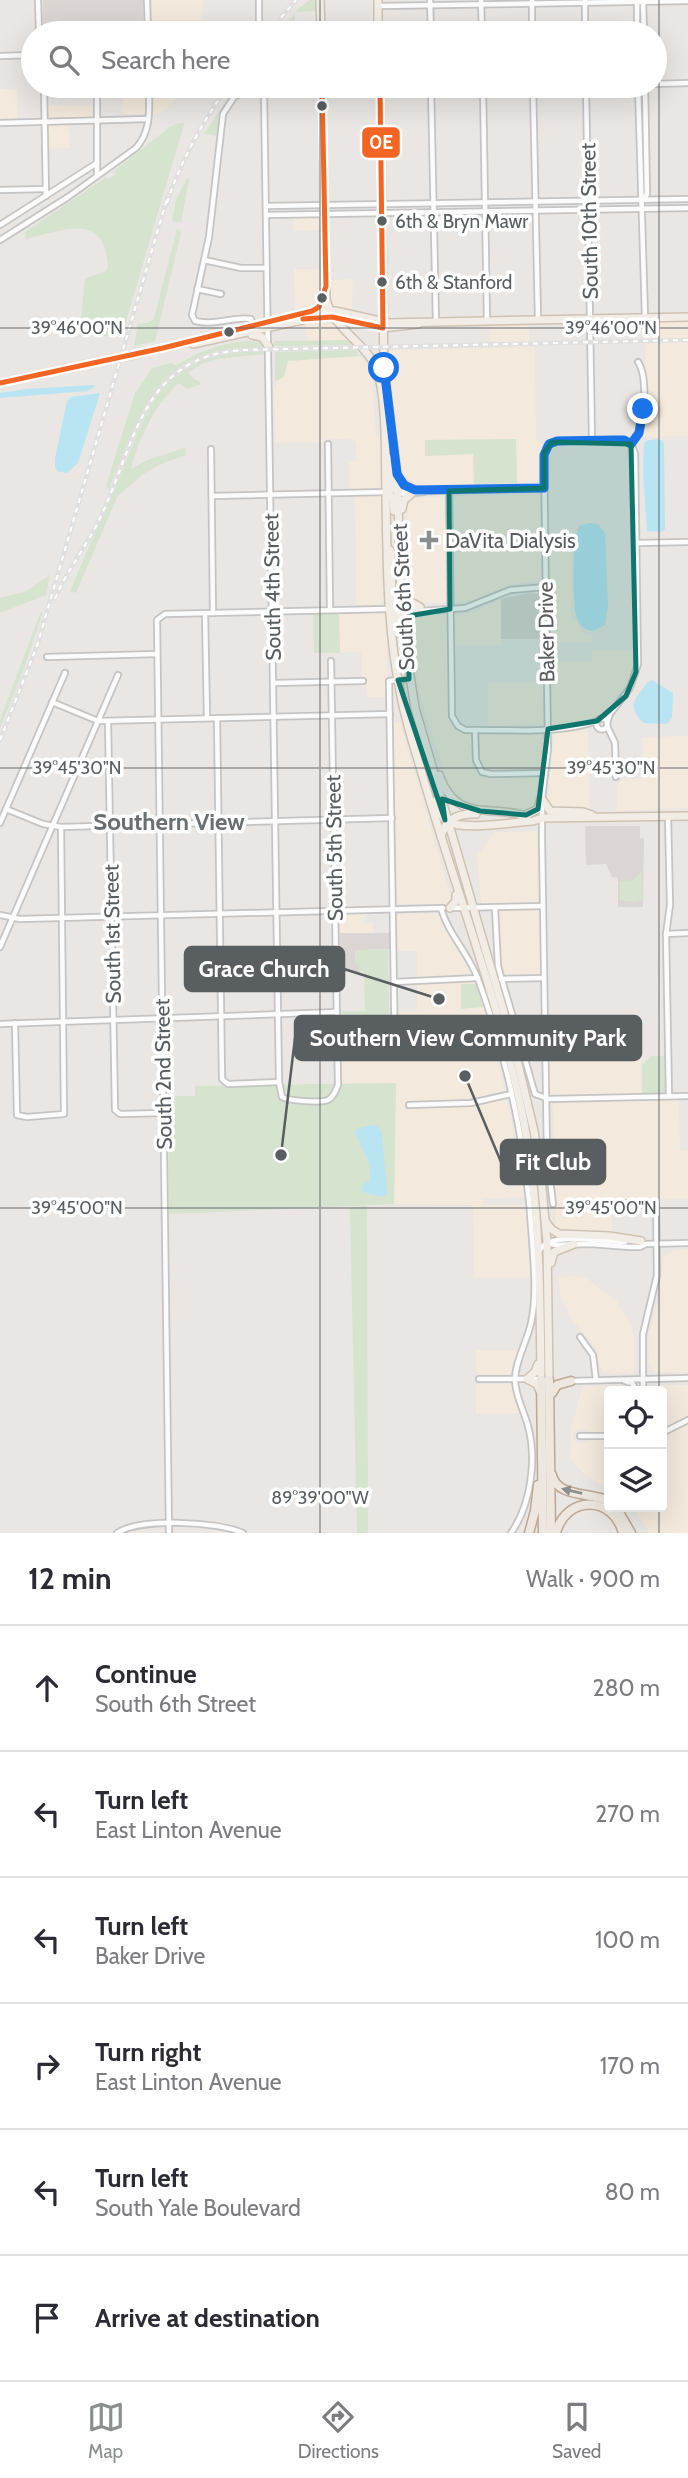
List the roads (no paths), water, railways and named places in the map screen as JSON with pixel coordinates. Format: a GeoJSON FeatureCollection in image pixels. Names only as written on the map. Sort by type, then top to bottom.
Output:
{"type":"FeatureCollection","features":[{"type":"Feature","properties":{"kind":"highway"},"geometry":{"type":"LineString","coordinates":[[545,1379],[541,1396],[547,1428],[554,1533]]}},
{"type":"Feature","properties":{"kind":"highway"},"geometry":{"type":"LineString","coordinates":[[543,1533],[547,1428],[545,1379]]}},
{"type":"Feature","properties":{"kind":"highway"},"geometry":{"type":"LineString","coordinates":[[529,1533],[537,1502],[554,1387],[571,1381]]}},
{"type":"Feature","properties":{"kind":"highway"},"geometry":{"type":"LineString","coordinates":[[550,1466],[553,1480],[558,1487],[604,1500]]}},
{"type":"Feature","properties":{"kind":"highway"},"geometry":{"type":"LineString","coordinates":[[554,1533],[569,1511],[588,1504],[600,1506],[614,1514],[623,1533]]}},
{"type":"Feature","properties":{"kind":"highway"},"geometry":{"type":"LineString","coordinates":[[619,1512],[631,1533]]}},
{"type":"Feature","properties":{"kind":"main road"},"geometry":{"type":"LineString","coordinates":[[320,0],[321,21]]}},
{"type":"Feature","properties":{"kind":"main road"},"geometry":{"type":"LineString","coordinates":[[378,3],[378,21]]}},
{"type":"Feature","properties":{"kind":"main road"},"geometry":{"type":"LineString","coordinates":[[322,98],[326,286],[331,314]]}},
{"type":"Feature","properties":{"kind":"main road","name":"South 6th Street"},"geometry":{"type":"LineString","coordinates":[[380,98],[384,368],[397,474],[401,609],[410,679]]}},
{"type":"Feature","properties":{"kind":"main road"},"geometry":{"type":"LineString","coordinates":[[163,348],[225,338],[312,311],[322,303],[326,286]]}},
{"type":"Feature","properties":{"kind":"main road"},"geometry":{"type":"LineString","coordinates":[[312,311],[383,325],[688,317]]}},
{"type":"Feature","properties":{"kind":"main road"},"geometry":{"type":"LineString","coordinates":[[0,383],[254,326],[331,314]]}},
{"type":"Feature","properties":{"kind":"main road","name":"South 6th Street"},"geometry":{"type":"LineString","coordinates":[[331,314],[373,361],[378,374],[387,492],[388,609],[398,680]]}},
{"type":"Feature","properties":{"kind":"main road"},"geometry":{"type":"LineString","coordinates":[[225,338],[230,341],[258,335],[266,340],[269,347]]}},
{"type":"Feature","properties":{"kind":"main road"},"geometry":{"type":"LineString","coordinates":[[385,452],[389,460],[391,485],[398,492]]}},
{"type":"Feature","properties":{"kind":"main road"},"geometry":{"type":"LineString","coordinates":[[397,474],[413,492],[402,503],[402,541],[399,551]]}},
{"type":"Feature","properties":{"kind":"main road"},"geometry":{"type":"LineString","coordinates":[[387,492],[393,500],[395,528],[399,535]]}},
{"type":"Feature","properties":{"kind":"main road"},"geometry":{"type":"LineString","coordinates":[[386,533],[392,559],[393,601],[401,609]]}},
{"type":"Feature","properties":{"kind":"main road"},"geometry":{"type":"LineString","coordinates":[[399,570],[407,600],[420,609],[406,620],[405,652]]}},
{"type":"Feature","properties":{"kind":"main road"},"geometry":{"type":"LineString","coordinates":[[388,609],[395,613],[399,641],[405,652]]}},
{"type":"Feature","properties":{"kind":"main road"},"geometry":{"type":"LineString","coordinates":[[410,679],[426,747],[524,1086],[540,1167],[547,1242],[549,1323]]}},
{"type":"Feature","properties":{"kind":"main road"},"geometry":{"type":"LineString","coordinates":[[398,680],[441,838],[508,1055],[535,1167],[542,1232],[547,1242]]}},
{"type":"Feature","properties":{"kind":"main road"},"geometry":{"type":"LineString","coordinates":[[402,701],[410,715],[438,809],[448,822],[465,825],[533,821],[542,818]]}},
{"type":"Feature","properties":{"kind":"main road"},"geometry":{"type":"LineString","coordinates":[[426,747],[445,790],[459,804],[475,811],[524,816],[537,810],[542,799]]}},
{"type":"Feature","properties":{"kind":"main road"},"geometry":{"type":"LineString","coordinates":[[542,799],[550,811],[583,812],[596,817]]}},
{"type":"Feature","properties":{"kind":"main road"},"geometry":{"type":"LineString","coordinates":[[441,838],[448,822],[465,814],[542,818],[687,815]]}},
{"type":"Feature","properties":{"kind":"main road"},"geometry":{"type":"LineString","coordinates":[[465,825],[458,828],[456,833],[467,871],[468,886]]}},
{"type":"Feature","properties":{"kind":"main road"},"geometry":{"type":"LineString","coordinates":[[447,857],[446,864],[456,896],[450,908]]}},
{"type":"Feature","properties":{"kind":"main road"},"geometry":{"type":"LineString","coordinates":[[529,1147],[540,1252],[545,1379]]}},
{"type":"Feature","properties":{"kind":"main road"},"geometry":{"type":"LineString","coordinates":[[545,1217],[548,1226],[559,1234],[595,1235],[644,1242]]}},
{"type":"Feature","properties":{"kind":"main road"},"geometry":{"type":"LineString","coordinates":[[545,1379],[551,1311],[551,1258],[556,1250],[574,1244]]}},
{"type":"Feature","properties":{"kind":"main road"},"geometry":{"type":"LineString","coordinates":[[541,1329],[538,1367],[527,1379],[537,1384],[541,1396]]}},
{"type":"Feature","properties":{"kind":"street"},"geometry":{"type":"LineString","coordinates":[[38,0],[39,21]]}},
{"type":"Feature","properties":{"kind":"street"},"geometry":{"type":"LineString","coordinates":[[147,0],[148,21]]}},
{"type":"Feature","properties":{"kind":"street"},"geometry":{"type":"LineString","coordinates":[[259,0],[259,20]]}},
{"type":"Feature","properties":{"kind":"street"},"geometry":{"type":"LineString","coordinates":[[585,1],[585,21]]}},
{"type":"Feature","properties":{"kind":"street"},"geometry":{"type":"LineString","coordinates":[[638,21],[640,1]]}},
{"type":"Feature","properties":{"kind":"street"},"geometry":{"type":"LineString","coordinates":[[640,1],[642,21]]}},
{"type":"Feature","properties":{"kind":"street"},"geometry":{"type":"LineString","coordinates":[[378,3],[688,1]]}},
{"type":"Feature","properties":{"kind":"street"},"geometry":{"type":"LineString","coordinates":[[481,2],[482,21]]}},
{"type":"Feature","properties":{"kind":"street"},"geometry":{"type":"LineString","coordinates":[[532,2],[532,21]]}},
{"type":"Feature","properties":{"kind":"street"},"geometry":{"type":"LineString","coordinates":[[430,3],[431,21]]}},
{"type":"Feature","properties":{"kind":"street"},"geometry":{"type":"LineString","coordinates":[[0,56],[21,55]]}},
{"type":"Feature","properties":{"kind":"street"},"geometry":{"type":"LineString","coordinates":[[667,84],[688,83]]}},
{"type":"Feature","properties":{"kind":"street"},"geometry":{"type":"LineString","coordinates":[[44,98],[46,197]]}},
{"type":"Feature","properties":{"kind":"street"},"geometry":{"type":"LineString","coordinates":[[97,98],[97,175]]}},
{"type":"Feature","properties":{"kind":"street"},"geometry":{"type":"LineString","coordinates":[[0,240],[139,144],[146,133],[149,98]]}},
{"type":"Feature","properties":{"kind":"street"},"geometry":{"type":"LineString","coordinates":[[233,98],[223,114],[204,260],[192,315],[195,321],[218,323],[247,317],[251,318],[254,326]]}},
{"type":"Feature","properties":{"kind":"street","name":"South 4th Street"},"geometry":{"type":"LineString","coordinates":[[264,98],[279,1082]]}},
{"type":"Feature","properties":{"kind":"street"},"geometry":{"type":"LineString","coordinates":[[432,98],[436,322]]}},
{"type":"Feature","properties":{"kind":"street"},"geometry":{"type":"LineString","coordinates":[[483,98],[487,321]]}},
{"type":"Feature","properties":{"kind":"street"},"geometry":{"type":"LineString","coordinates":[[533,98],[538,320]]}},
{"type":"Feature","properties":{"kind":"street","name":"South 10th Street"},"geometry":{"type":"LineString","coordinates":[[586,98],[592,440]]}},
{"type":"Feature","properties":{"kind":"street"},"geometry":{"type":"LineString","coordinates":[[638,98],[640,194],[644,209],[645,318]]}},
{"type":"Feature","properties":{"kind":"street"},"geometry":{"type":"LineString","coordinates":[[643,200],[647,194],[645,98]]}},
{"type":"Feature","properties":{"kind":"street"},"geometry":{"type":"LineString","coordinates":[[0,123],[148,119]]}},
{"type":"Feature","properties":{"kind":"street"},"geometry":{"type":"LineString","coordinates":[[97,163],[105,170]]}},
{"type":"Feature","properties":{"kind":"street"},"geometry":{"type":"LineString","coordinates":[[0,225],[97,163]]}},
{"type":"Feature","properties":{"kind":"street"},"geometry":{"type":"LineString","coordinates":[[0,190],[46,189]]}},
{"type":"Feature","properties":{"kind":"street"},"geometry":{"type":"LineString","coordinates":[[266,206],[688,199]]}},
{"type":"Feature","properties":{"kind":"street"},"geometry":{"type":"LineString","coordinates":[[266,215],[688,208]]}},
{"type":"Feature","properties":{"kind":"street"},"geometry":{"type":"LineString","coordinates":[[204,260],[240,268],[267,268]]}},
{"type":"Feature","properties":{"kind":"street"},"geometry":{"type":"LineString","coordinates":[[197,289],[220,294]]}},
{"type":"Feature","properties":{"kind":"street"},"geometry":{"type":"LineString","coordinates":[[631,444],[639,433],[643,405],[643,373],[638,362]]}},
{"type":"Feature","properties":{"kind":"street"},"geometry":{"type":"LineString","coordinates":[[592,440],[621,440],[631,444],[635,453],[638,664],[630,688],[613,710],[607,724],[599,729]]}},
{"type":"Feature","properties":{"kind":"street","name":"Baker Drive"},"geometry":{"type":"LineString","coordinates":[[553,1204],[547,1154],[543,906],[542,799],[548,729],[544,455],[547,446],[557,441],[592,440]]}},
{"type":"Feature","properties":{"kind":"street"},"geometry":{"type":"LineString","coordinates":[[328,444],[331,610]]}},
{"type":"Feature","properties":{"kind":"street"},"geometry":{"type":"LineString","coordinates":[[211,449],[214,613]]}},
{"type":"Feature","properties":{"kind":"street"},"geometry":{"type":"LineString","coordinates":[[212,496],[544,488]]}},
{"type":"Feature","properties":{"kind":"street"},"geometry":{"type":"LineString","coordinates":[[449,491],[454,722],[460,728],[475,729],[583,726],[599,729],[614,741]]}},
{"type":"Feature","properties":{"kind":"street"},"geometry":{"type":"LineString","coordinates":[[636,543],[688,542]]}},
{"type":"Feature","properties":{"kind":"street"},"geometry":{"type":"LineString","coordinates":[[207,718],[205,613],[450,609],[472,607],[514,589],[546,587]]}},
{"type":"Feature","properties":{"kind":"street","name":"South 2nd Street"},"geometry":{"type":"LineString","coordinates":[[169,1533],[157,623],[160,616],[165,614],[205,613]]}},
{"type":"Feature","properties":{"kind":"street"},"geometry":{"type":"LineString","coordinates":[[47,657],[158,654]]}},
{"type":"Feature","properties":{"kind":"street","name":"South 5th Street"},"geometry":{"type":"LineString","coordinates":[[279,1082],[284,1100],[327,1100],[337,1087],[331,661]]}},
{"type":"Feature","properties":{"kind":"street"},"geometry":{"type":"LineString","coordinates":[[0,823],[65,673]]}},
{"type":"Feature","properties":{"kind":"street"},"geometry":{"type":"LineString","coordinates":[[0,947],[118,675]]}},
{"type":"Feature","properties":{"kind":"street","name":"South 6th Street"},"geometry":{"type":"LineString","coordinates":[[395,1055],[389,681],[410,679]]}},
{"type":"Feature","properties":{"kind":"street"},"geometry":{"type":"LineString","coordinates":[[273,683],[363,681]]}},
{"type":"Feature","properties":{"kind":"street"},"geometry":{"type":"LineString","coordinates":[[52,702],[98,721],[390,714]]}},
{"type":"Feature","properties":{"kind":"street"},"geometry":{"type":"LineString","coordinates":[[583,726],[613,710]]}},
{"type":"Feature","properties":{"kind":"street"},"geometry":{"type":"LineString","coordinates":[[216,718],[224,1082],[279,1082]]}},
{"type":"Feature","properties":{"kind":"street"},"geometry":{"type":"LineString","coordinates":[[598,720],[606,720],[614,741],[616,777]]}},
{"type":"Feature","properties":{"kind":"street"},"geometry":{"type":"LineString","coordinates":[[598,720],[599,729]]}},
{"type":"Feature","properties":{"kind":"street","name":"South 1st Street"},"geometry":{"type":"LineString","coordinates":[[108,721],[114,1106],[118,1113],[164,1113]]}},
{"type":"Feature","properties":{"kind":"street"},"geometry":{"type":"LineString","coordinates":[[475,729],[475,760],[482,772],[545,773]]}},
{"type":"Feature","properties":{"kind":"street"},"geometry":{"type":"LineString","coordinates":[[6,809],[52,827],[392,818]]}},
{"type":"Feature","properties":{"kind":"street"},"geometry":{"type":"LineString","coordinates":[[668,815],[670,905],[666,934],[669,1096]]}},
{"type":"Feature","properties":{"kind":"street"},"geometry":{"type":"LineString","coordinates":[[15,1023],[17,1115],[27,1117],[64,1114],[61,827]]}},
{"type":"Feature","properties":{"kind":"street"},"geometry":{"type":"LineString","coordinates":[[0,915],[12,919],[543,906]]}},
{"type":"Feature","properties":{"kind":"street"},"geometry":{"type":"LineString","coordinates":[[441,908],[478,978],[511,1094],[528,1187],[534,1283],[532,1320],[515,1379],[530,1433],[531,1452],[527,1497],[511,1533]]}},
{"type":"Feature","properties":{"kind":"street"},"geometry":{"type":"LineString","coordinates":[[495,908],[496,951],[501,979],[533,1092],[546,1099],[688,1096]]}},
{"type":"Feature","properties":{"kind":"street"},"geometry":{"type":"LineString","coordinates":[[666,934],[688,933]]}},
{"type":"Feature","properties":{"kind":"street"},"geometry":{"type":"LineString","coordinates":[[394,982],[478,978]]}},
{"type":"Feature","properties":{"kind":"street"},"geometry":{"type":"LineString","coordinates":[[501,979],[544,978]]}},
{"type":"Feature","properties":{"kind":"street"},"geometry":{"type":"LineString","coordinates":[[0,1024],[337,1012]]}},
{"type":"Feature","properties":{"kind":"street"},"geometry":{"type":"LineString","coordinates":[[394,1034],[494,1031]]}},
{"type":"Feature","properties":{"kind":"street"},"geometry":{"type":"LineString","coordinates":[[533,1092],[540,1093],[546,1087]]}},
{"type":"Feature","properties":{"kind":"street"},"geometry":{"type":"LineString","coordinates":[[409,1105],[471,1103],[511,1094]]}},
{"type":"Feature","properties":{"kind":"street"},"geometry":{"type":"LineString","coordinates":[[614,1203],[656,1203],[656,1286],[643,1334],[641,1386]]}},
{"type":"Feature","properties":{"kind":"street"},"geometry":{"type":"LineString","coordinates":[[540,1252],[547,1242],[586,1240],[688,1243]]}},
{"type":"Feature","properties":{"kind":"street"},"geometry":{"type":"LineString","coordinates":[[547,1242],[556,1245],[640,1247],[644,1242]]}},
{"type":"Feature","properties":{"kind":"street"},"geometry":{"type":"LineString","coordinates":[[580,1337],[593,1355],[596,1381]]}},
{"type":"Feature","properties":{"kind":"street"},"geometry":{"type":"LineString","coordinates":[[479,1379],[596,1381],[688,1378]]}},
{"type":"Feature","properties":{"kind":"street"},"geometry":{"type":"LineString","coordinates":[[620,1380],[635,1386]]}},
{"type":"Feature","properties":{"kind":"street"},"geometry":{"type":"LineString","coordinates":[[667,1430],[688,1420]]}},
{"type":"Feature","properties":{"kind":"street"},"geometry":{"type":"LineString","coordinates":[[580,1436],[604,1436]]}},
{"type":"Feature","properties":{"kind":"street"},"geometry":{"type":"LineString","coordinates":[[117,1533],[135,1525],[169,1524],[220,1525],[243,1533]]}},
{"type":"Feature","properties":{"kind":"water"},"geometry":{"type":"Polygon","coordinates":[[[96,386],[87,391],[0,398],[0,393],[26,389],[96,386]]]}},
{"type":"Feature","properties":{"kind":"water"},"geometry":{"type":"Polygon","coordinates":[[[100,393],[78,463],[67,473],[58,471],[55,458],[67,401],[71,397],[100,393]]]}},
{"type":"Feature","properties":{"kind":"water"},"geometry":{"type":"Polygon","coordinates":[[[656,439],[663,441],[664,446],[665,529],[662,532],[647,531],[643,474],[644,444],[656,439]]]}},
{"type":"Feature","properties":{"kind":"water"},"geometry":{"type":"Polygon","coordinates":[[[598,524],[605,533],[608,604],[605,625],[593,631],[587,630],[578,621],[574,586],[577,533],[579,526],[598,524]]]}},
{"type":"Feature","properties":{"kind":"water"},"geometry":{"type":"Polygon","coordinates":[[[652,680],[673,693],[672,718],[667,724],[644,723],[635,712],[636,698],[652,680]]]}},
{"type":"Feature","properties":{"kind":"water"},"geometry":{"type":"Polygon","coordinates":[[[372,1125],[379,1127],[382,1135],[387,1193],[382,1197],[361,1191],[363,1185],[369,1181],[370,1168],[355,1132],[372,1125]]]}},
{"type":"Feature","properties":{"kind":"railway"},"geometry":{"type":"LineString","coordinates":[[278,21],[296,0]]}},
{"type":"Feature","properties":{"kind":"railway"},"geometry":{"type":"LineString","coordinates":[[167,203],[193,142],[220,98]]}},
{"type":"Feature","properties":{"kind":"railway"},"geometry":{"type":"LineString","coordinates":[[0,740],[37,646],[168,195]]}},
{"type":"Feature","properties":{"kind":"railway"},"geometry":{"type":"LineString","coordinates":[[55,599],[97,524],[145,411],[161,388],[182,369],[209,356],[244,350],[688,340]]}},
{"type":"Feature","properties":{"kind":"place","name":"6th & Bryn Mawr"},"geometry":{"type":"Point","coordinates":[382,221]}},
{"type":"Feature","properties":{"kind":"place","name":"6th & Stanford"},"geometry":{"type":"Point","coordinates":[382,282]}},
{"type":"Feature","properties":{"kind":"place","name":"DaVita Dialysis"},"geometry":{"type":"Point","coordinates":[429,540]}},
{"type":"Feature","properties":{"kind":"place","name":"Grace Church"},"geometry":{"type":"Point","coordinates":[439,999]}},
{"type":"Feature","properties":{"kind":"place","name":"Fit Club"},"geometry":{"type":"Point","coordinates":[465,1076]}},
{"type":"Feature","properties":{"kind":"place","name":"Southern View Community Park"},"geometry":{"type":"Point","coordinates":[281,1155]}},
{"type":"Feature","properties":{"kind":"district","name":"Southern View"},"geometry":{"type":"Point","coordinates":[169,821]}}]}
